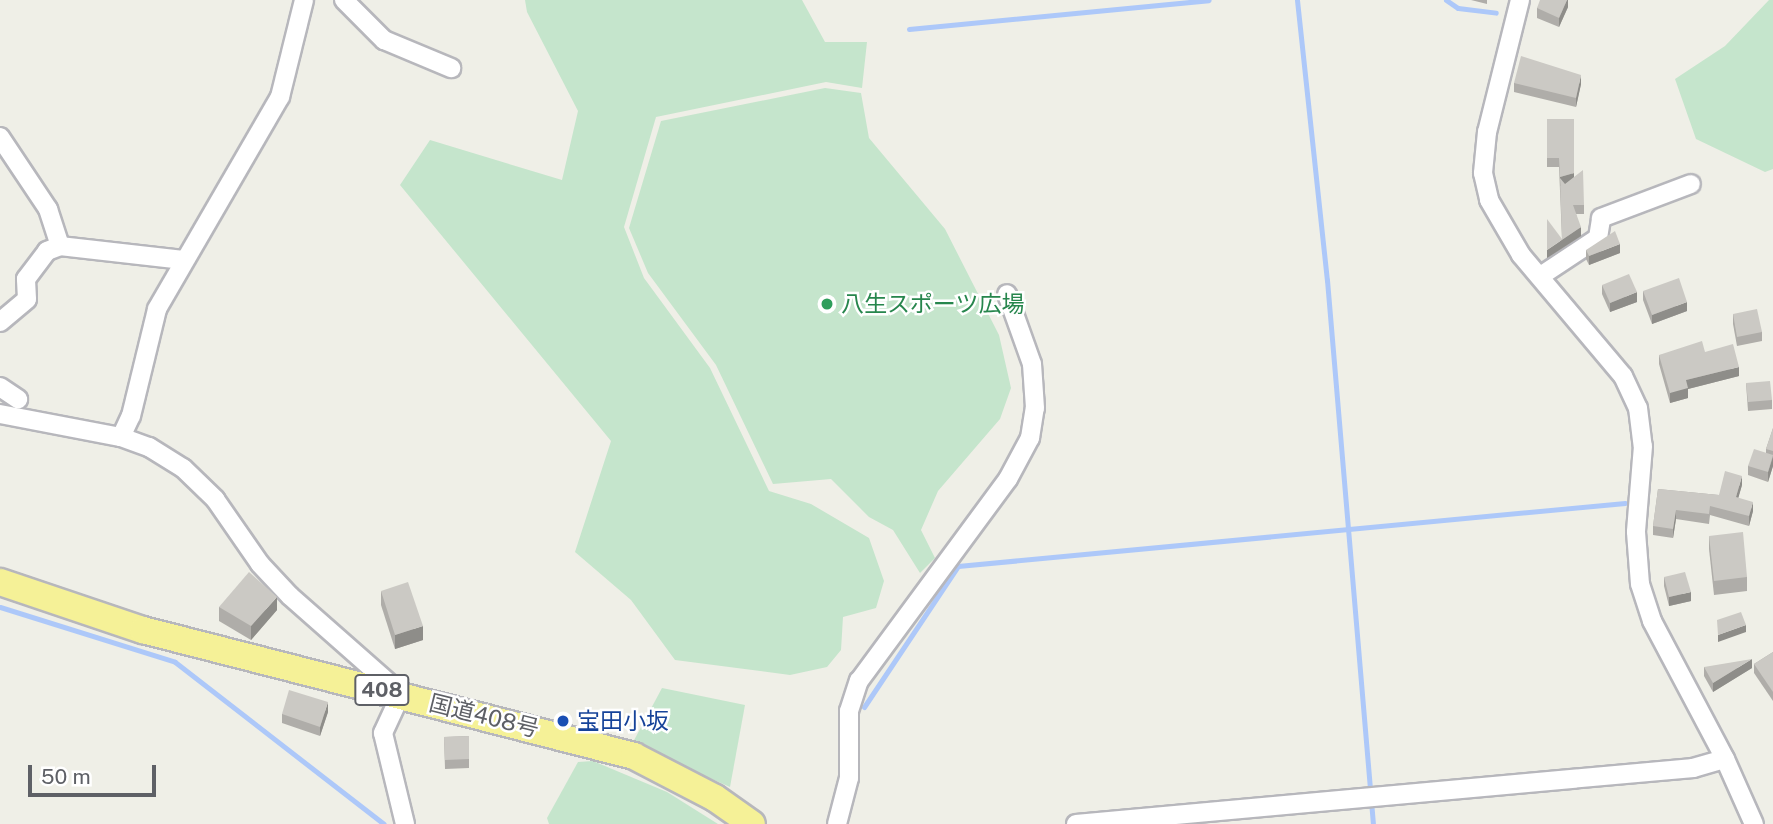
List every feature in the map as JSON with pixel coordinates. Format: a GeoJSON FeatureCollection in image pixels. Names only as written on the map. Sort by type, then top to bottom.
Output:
{"type":"FeatureCollection","features":[{"type":"Feature","properties":{"kind":"highway","name":"国道408号"},"geometry":{"type":"LineString","coordinates":[[0,582],[114,622],[635,756],[715,798],[752,824]]}},
{"type":"Feature","properties":{"kind":"street"},"geometry":{"type":"LineString","coordinates":[[121,437],[131,416],[157,309],[183,260],[280,97],[304,0]]}},
{"type":"Feature","properties":{"kind":"street"},"geometry":{"type":"LineString","coordinates":[[344,0],[384,40],[452,68]]}},
{"type":"Feature","properties":{"kind":"street"},"geometry":{"type":"LineString","coordinates":[[1520,0],[1487,132],[1483,173],[1489,200],[1504,230],[1623,376],[1639,408],[1643,446],[1636,532],[1640,583],[1651,621],[1725,759],[1754,824]]}},
{"type":"Feature","properties":{"kind":"street"},"geometry":{"type":"LineString","coordinates":[[0,137],[48,208],[60,246]]}},
{"type":"Feature","properties":{"kind":"street"},"geometry":{"type":"LineString","coordinates":[[1542,275],[1598,238],[1601,218],[1691,184]]}},
{"type":"Feature","properties":{"kind":"street"},"geometry":{"type":"LineString","coordinates":[[0,322],[27,299],[26,279],[47,251],[60,246],[183,260]]}},
{"type":"Feature","properties":{"kind":"street"},"geometry":{"type":"LineString","coordinates":[[837,824],[849,778],[849,711],[859,681],[1008,479],[1030,438],[1035,389],[1024,335],[1007,293]]}},
{"type":"Feature","properties":{"kind":"street"},"geometry":{"type":"LineString","coordinates":[[0,387],[18,399]]}},
{"type":"Feature","properties":{"kind":"street"},"geometry":{"type":"LineString","coordinates":[[0,414],[121,437],[183,468],[215,499],[260,564],[290,596],[401,694],[383,733],[405,824]]}},
{"type":"Feature","properties":{"kind":"street"},"geometry":{"type":"LineString","coordinates":[[1076,824],[1693,768],[1725,759]]}},
{"type":"Feature","properties":{"kind":"green space"},"geometry":{"type":"Polygon","coordinates":[[[525,0],[802,0],[825,42],[867,42],[862,88],[826,82],[656,117],[624,227],[644,278],[710,368],[769,491],[811,504],[869,538],[884,581],[876,608],[843,617],[841,650],[827,667],[790,675],[675,660],[631,600],[575,552],[611,441],[400,185],[430,140],[562,180],[578,111],[527,12],[525,0]]]}},
{"type":"Feature","properties":{"kind":"green space"},"geometry":{"type":"Polygon","coordinates":[[[1769,0],[1773,0],[1773,169],[1765,172],[1696,139],[1675,79],[1725,46],[1769,0]]]}},
{"type":"Feature","properties":{"kind":"green space","name":"八生スポーツ広場"},"geometry":{"type":"Polygon","coordinates":[[[825,88],[861,93],[869,138],[945,229],[999,335],[1011,388],[1000,419],[938,491],[921,530],[935,558],[920,573],[893,530],[869,517],[831,479],[773,484],[716,365],[648,273],[629,228],[661,121],[825,88]]]}},
{"type":"Feature","properties":{"kind":"green space"},"geometry":{"type":"Polygon","coordinates":[[[662,688],[745,705],[730,787],[632,744],[662,688]]]}},
{"type":"Feature","properties":{"kind":"green space"},"geometry":{"type":"Polygon","coordinates":[[[593,761],[667,792],[718,824],[549,824],[547,818],[578,762],[593,761]]]}},
{"type":"Feature","properties":{"kind":"building"},"geometry":{"type":"Polygon","coordinates":[[[1540,0],[1567,0],[1559,18],[1537,8],[1540,0]]]}},
{"type":"Feature","properties":{"kind":"building"},"geometry":{"type":"Polygon","coordinates":[[[1521,56],[1581,75],[1576,98],[1514,83],[1521,56]]]}},
{"type":"Feature","properties":{"kind":"building"},"geometry":{"type":"Polygon","coordinates":[[[1547,119],[1574,119],[1574,173],[1560,177],[1559,158],[1547,158],[1547,119]]]}},
{"type":"Feature","properties":{"kind":"building"},"geometry":{"type":"Polygon","coordinates":[[[1583,170],[1584,205],[1573,205],[1581,227],[1547,250],[1547,219],[1562,239],[1560,178],[1565,184],[1583,170]]]}},
{"type":"Feature","properties":{"kind":"building"},"geometry":{"type":"Polygon","coordinates":[[[1615,231],[1620,244],[1589,256],[1586,250],[1615,231]]]}},
{"type":"Feature","properties":{"kind":"building"},"geometry":{"type":"Polygon","coordinates":[[[1629,274],[1637,292],[1610,303],[1602,285],[1629,274]]]}},
{"type":"Feature","properties":{"kind":"building"},"geometry":{"type":"Polygon","coordinates":[[[1679,278],[1687,302],[1652,315],[1643,291],[1679,278]]]}},
{"type":"Feature","properties":{"kind":"building"},"geometry":{"type":"Polygon","coordinates":[[[1757,309],[1762,332],[1737,337],[1733,314],[1757,309]]]}},
{"type":"Feature","properties":{"kind":"building"},"geometry":{"type":"Polygon","coordinates":[[[1702,341],[1705,352],[1733,344],[1739,367],[1686,380],[1688,388],[1670,393],[1659,355],[1702,341]]]}},
{"type":"Feature","properties":{"kind":"building"},"geometry":{"type":"Polygon","coordinates":[[[1770,381],[1772,400],[1748,402],[1746,383],[1770,381]]]}},
{"type":"Feature","properties":{"kind":"building"},"geometry":{"type":"Polygon","coordinates":[[[1773,428],[1773,451],[1766,449],[1773,428]]]}},
{"type":"Feature","properties":{"kind":"building"},"geometry":{"type":"Polygon","coordinates":[[[1754,449],[1773,455],[1768,472],[1748,466],[1754,449]]]}},
{"type":"Feature","properties":{"kind":"building"},"geometry":{"type":"Polygon","coordinates":[[[1725,471],[1742,476],[1736,497],[1753,502],[1749,516],[1710,506],[1709,514],[1676,510],[1673,529],[1653,526],[1658,489],[1719,495],[1725,471]]]}},
{"type":"Feature","properties":{"kind":"building"},"geometry":{"type":"Polygon","coordinates":[[[1743,532],[1747,577],[1714,581],[1709,536],[1743,532]]]}},
{"type":"Feature","properties":{"kind":"building"},"geometry":{"type":"Polygon","coordinates":[[[249,572],[277,597],[251,626],[219,607],[249,572]]]}},
{"type":"Feature","properties":{"kind":"building"},"geometry":{"type":"Polygon","coordinates":[[[1685,572],[1691,592],[1669,597],[1664,577],[1685,572]]]}},
{"type":"Feature","properties":{"kind":"building"},"geometry":{"type":"Polygon","coordinates":[[[408,582],[423,626],[395,635],[381,591],[408,582]]]}},
{"type":"Feature","properties":{"kind":"building"},"geometry":{"type":"Polygon","coordinates":[[[1741,612],[1746,625],[1718,635],[1717,620],[1741,612]]]}},
{"type":"Feature","properties":{"kind":"building"},"geometry":{"type":"Polygon","coordinates":[[[1773,652],[1773,692],[1754,664],[1773,652]]]}},
{"type":"Feature","properties":{"kind":"building"},"geometry":{"type":"Polygon","coordinates":[[[1752,659],[1713,683],[1704,667],[1752,659]]]}},
{"type":"Feature","properties":{"kind":"building"},"geometry":{"type":"Polygon","coordinates":[[[289,690],[328,702],[320,727],[282,714],[289,690]]]}},
{"type":"Feature","properties":{"kind":"building"},"geometry":{"type":"Polygon","coordinates":[[[469,736],[469,759],[445,760],[444,737],[469,736]]]}},
{"type":"Feature","properties":{"kind":"waterway"},"geometry":{"type":"LineString","coordinates":[[909,29],[1209,0]]}},
{"type":"Feature","properties":{"kind":"waterway"},"geometry":{"type":"LineString","coordinates":[[1297,0],[1327,280],[1373,824]]}},
{"type":"Feature","properties":{"kind":"waterway"},"geometry":{"type":"LineString","coordinates":[[1446,0],[1458,8],[1496,13]]}},
{"type":"Feature","properties":{"kind":"waterway"},"geometry":{"type":"LineString","coordinates":[[864,707],[958,566],[1625,503]]}},
{"type":"Feature","properties":{"kind":"waterway"},"geometry":{"type":"LineString","coordinates":[[0,607],[175,662],[384,824]]}},
{"type":"Feature","properties":{"kind":"place","name":"八生スポーツ広場"},"geometry":{"type":"Point","coordinates":[827,304]}},
{"type":"Feature","properties":{"kind":"place","name":"宝田小坂"},"geometry":{"type":"Point","coordinates":[563,721]}}]}
